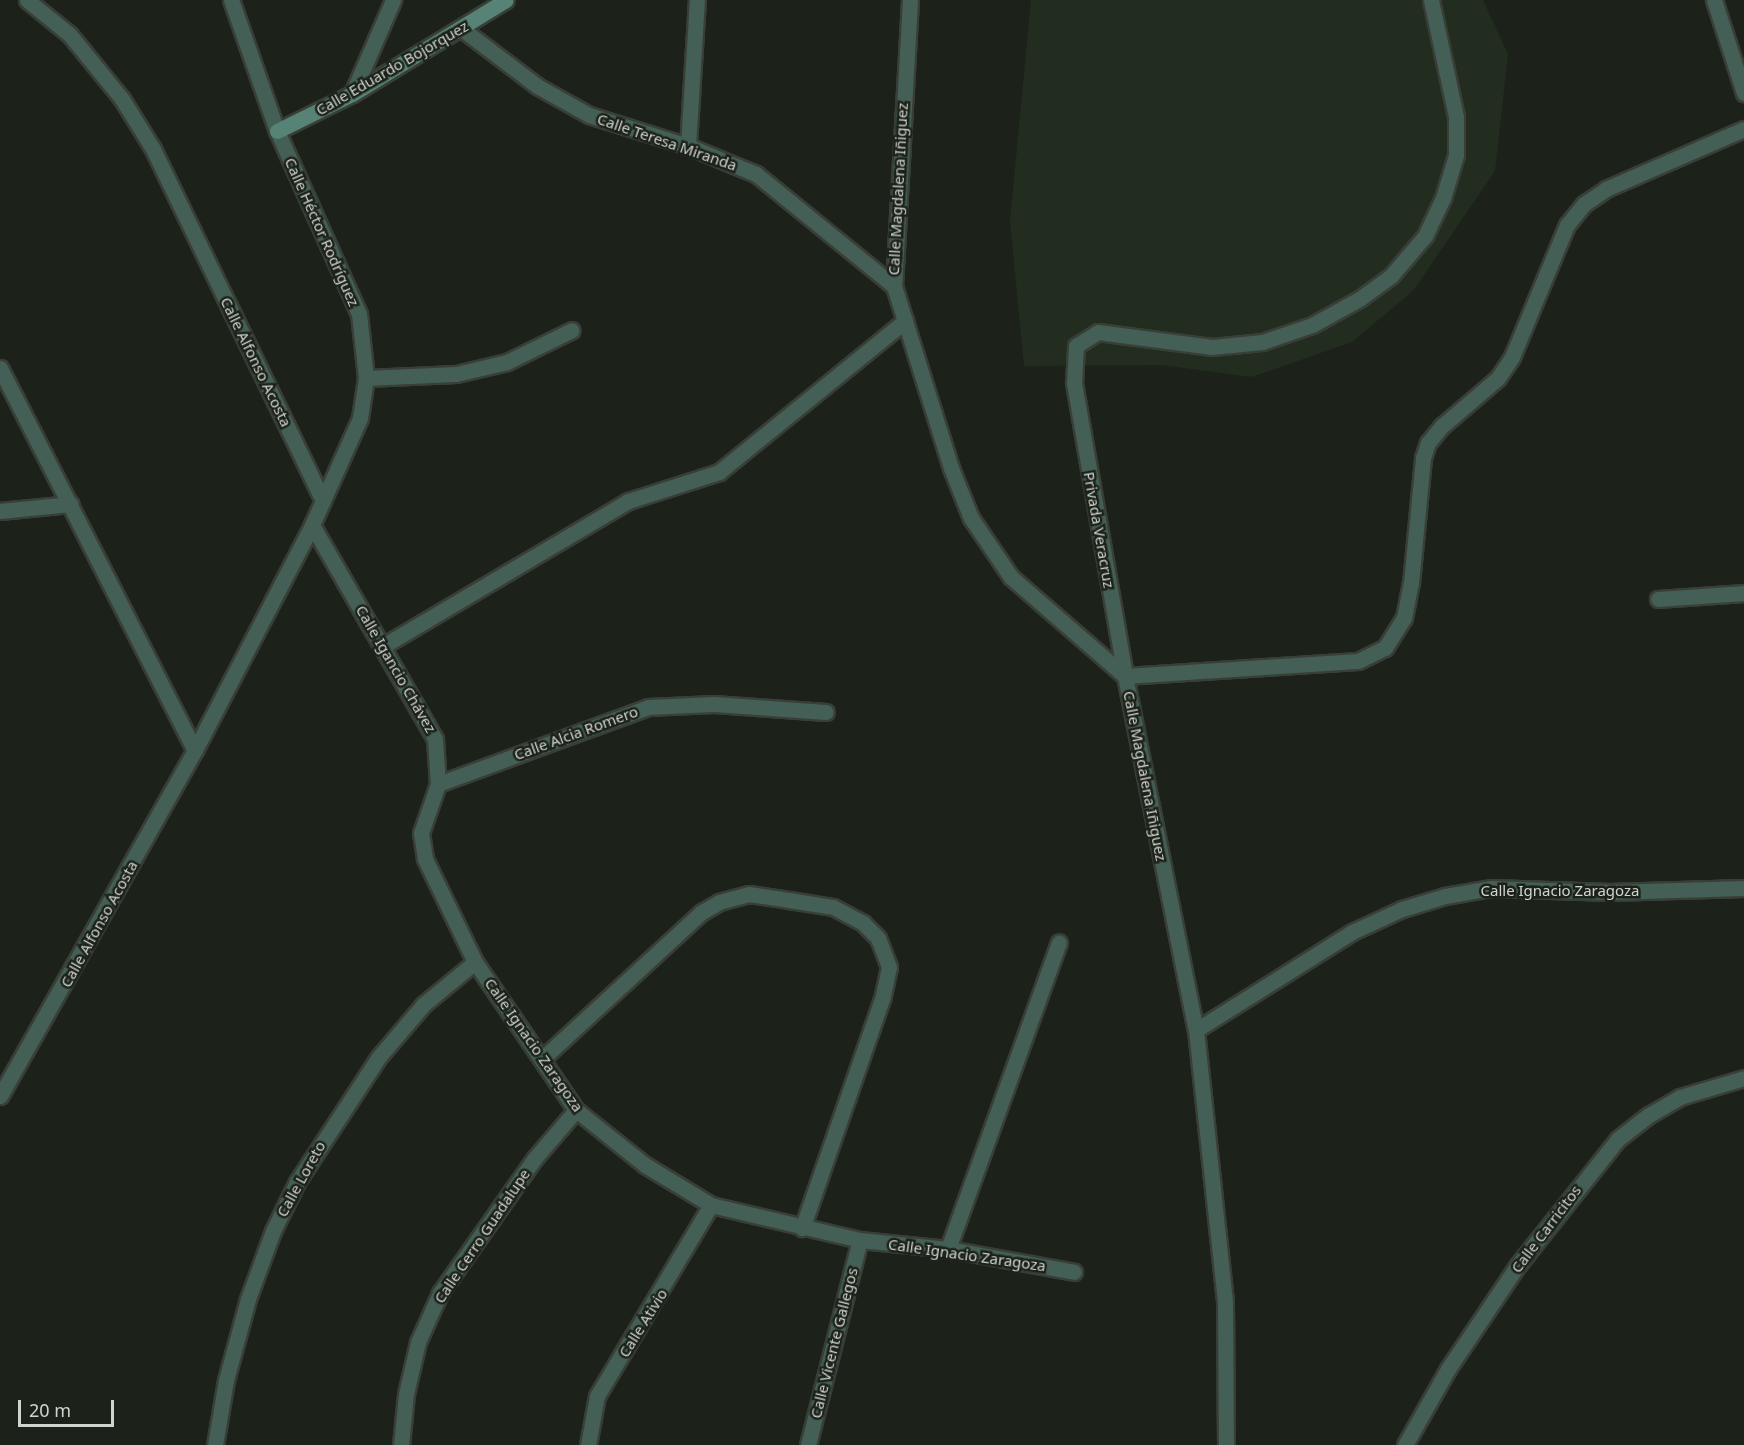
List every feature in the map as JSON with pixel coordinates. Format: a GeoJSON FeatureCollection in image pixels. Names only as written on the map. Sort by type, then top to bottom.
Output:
{"type":"FeatureCollection","features":[{"type":"Feature","properties":{"kind":"street","name":"Calle Alfonso Acosta"},"geometry":{"type":"LineString","coordinates":[[0,1096],[195,750],[323,500],[153,149],[122,99],[70,35],[27,0]]}},
{"type":"Feature","properties":{"kind":"street","name":"Calle Héctor Rodríguez"},"geometry":{"type":"LineString","coordinates":[[231,0],[277,131],[359,314],[366,378],[360,418],[323,500]]}},
{"type":"Feature","properties":{"kind":"street"},"geometry":{"type":"LineString","coordinates":[[352,94],[393,0]]}},
{"type":"Feature","properties":{"kind":"street","name":"Calle Eduardo Bojorquez"},"geometry":{"type":"LineString","coordinates":[[277,131],[352,94],[462,29],[506,0]]}},
{"type":"Feature","properties":{"kind":"street"},"geometry":{"type":"LineString","coordinates":[[688,146],[698,0]]}},
{"type":"Feature","properties":{"kind":"street","name":"Calle Magdalena Iñiguez"},"geometry":{"type":"LineString","coordinates":[[910,0],[894,286],[951,468],[971,518],[1011,577],[1041,606],[1125,676],[1196,1030],[1225,1302],[1226,1445]]}},
{"type":"Feature","properties":{"kind":"street","name":"Privada Veracruz"},"geometry":{"type":"LineString","coordinates":[[1125,676],[1074,384],[1076,346],[1090,334],[1212,347],[1262,342],[1312,325],[1361,298],[1391,276],[1425,236],[1443,198],[1456,155],[1456,117],[1431,0]]}},
{"type":"Feature","properties":{"kind":"street"},"geometry":{"type":"LineString","coordinates":[[1714,0],[1744,93]]}},
{"type":"Feature","properties":{"kind":"street","name":"Calle Teresa Miranda"},"geometry":{"type":"LineString","coordinates":[[462,29],[537,86],[589,115],[688,146],[756,174],[894,286]]}},
{"type":"Feature","properties":{"kind":"street"},"geometry":{"type":"LineString","coordinates":[[1125,676],[1358,661],[1385,648],[1404,618],[1411,583],[1423,458],[1428,443],[1442,426],[1498,378],[1512,357],[1567,225],[1584,204],[1606,189],[1744,129]]}},
{"type":"Feature","properties":{"kind":"street"},"geometry":{"type":"LineString","coordinates":[[383,646],[628,501],[720,472],[905,321]]}},
{"type":"Feature","properties":{"kind":"street"},"geometry":{"type":"LineString","coordinates":[[366,378],[456,374],[477,370],[507,363],[572,330]]}},
{"type":"Feature","properties":{"kind":"street"},"geometry":{"type":"LineString","coordinates":[[0,368],[195,750]]}},
{"type":"Feature","properties":{"kind":"street"},"geometry":{"type":"LineString","coordinates":[[0,511],[71,504]]}},
{"type":"Feature","properties":{"kind":"street","name":"Calle Igancio Chávez"},"geometry":{"type":"LineString","coordinates":[[312,525],[435,739],[438,784],[421,833],[425,859]]}},
{"type":"Feature","properties":{"kind":"street"},"geometry":{"type":"LineString","coordinates":[[1658,598],[1744,593]]}},
{"type":"Feature","properties":{"kind":"street","name":"Calle Alcia Romero"},"geometry":{"type":"LineString","coordinates":[[438,784],[648,707],[714,704],[826,712]]}},
{"type":"Feature","properties":{"kind":"street","name":"Calle Ignacio Zaragoza"},"geometry":{"type":"LineString","coordinates":[[425,859],[476,962],[576,1110],[645,1165],[711,1205],[802,1228],[860,1240],[948,1249],[1074,1272]]}},
{"type":"Feature","properties":{"kind":"street","name":"Calle Ignacio Zaragoza"},"geometry":{"type":"LineString","coordinates":[[1196,1030],[1352,932],[1402,909],[1445,896],[1491,888],[1610,892],[1744,888]]}},
{"type":"Feature","properties":{"kind":"street"},"geometry":{"type":"LineString","coordinates":[[543,1058],[702,912],[719,902],[748,894],[833,907],[863,923],[878,938],[889,967],[883,996],[802,1228]]}},
{"type":"Feature","properties":{"kind":"street"},"geometry":{"type":"LineString","coordinates":[[948,1249],[1059,942]]}},
{"type":"Feature","properties":{"kind":"street","name":"Calle Loreto"},"geometry":{"type":"LineString","coordinates":[[215,1445],[226,1380],[248,1299],[273,1231],[297,1182],[378,1058],[424,1004],[476,962]]}},
{"type":"Feature","properties":{"kind":"street","name":"Calle Carricitos"},"geometry":{"type":"LineString","coordinates":[[1405,1445],[1448,1369],[1518,1265],[1589,1171],[1618,1139],[1649,1115],[1680,1097],[1744,1078]]}},
{"type":"Feature","properties":{"kind":"street","name":"Calle Cerro Guadalupe"},"geometry":{"type":"LineString","coordinates":[[401,1445],[406,1394],[418,1342],[440,1293],[535,1158],[576,1110]]}},
{"type":"Feature","properties":{"kind":"street","name":"Calle Ativio"},"geometry":{"type":"LineString","coordinates":[[588,1445],[597,1396],[711,1205]]}},
{"type":"Feature","properties":{"kind":"street","name":"Calle Vicente Gallegos"},"geometry":{"type":"LineString","coordinates":[[808,1445],[860,1240]]}},
{"type":"Feature","properties":{"kind":"shaded area"},"geometry":{"type":"Polygon","coordinates":[[[1031,0],[1483,0],[1508,54],[1495,171],[1413,291],[1352,342],[1252,377],[1161,365],[1024,366],[1010,221],[1031,0]]]}}]}
